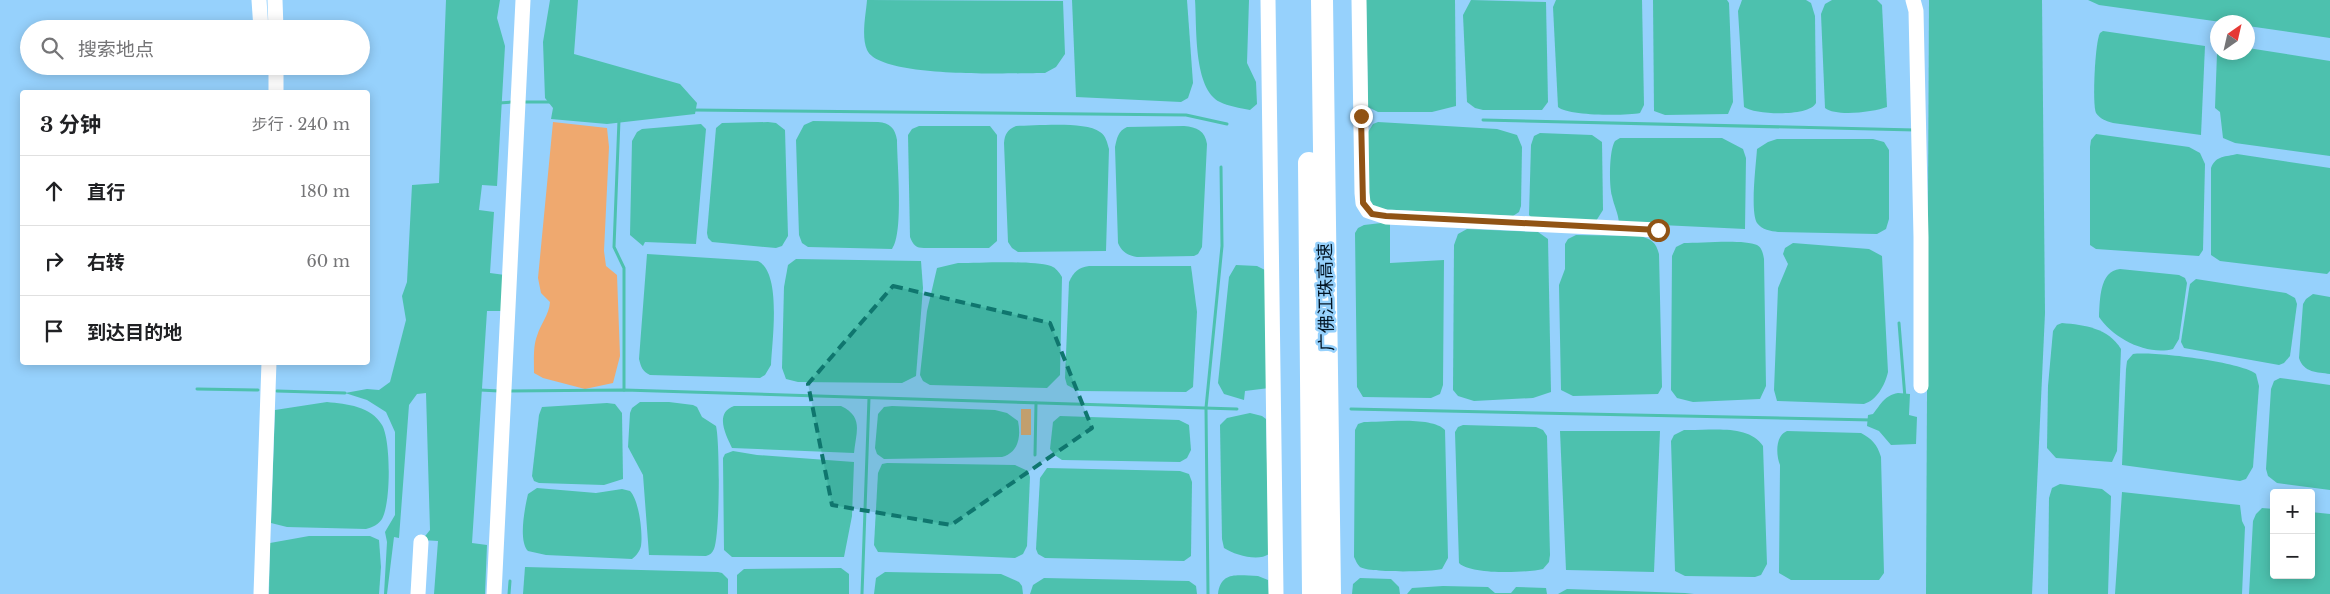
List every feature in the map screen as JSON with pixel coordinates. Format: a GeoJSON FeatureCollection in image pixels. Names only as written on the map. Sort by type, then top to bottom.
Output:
{"type":"FeatureCollection","features":[{"type":"Feature","properties":{"kind":"highway","name":"广佛江珠高速"},"geometry":{"type":"LineString","coordinates":[[1307,0],[1313,594]]}},
{"type":"Feature","properties":{"kind":"highway","name":"广佛江珠高速"},"geometry":{"type":"LineString","coordinates":[[1322,0],[1330,594]]}},
{"type":"Feature","properties":{"kind":"street"},"geometry":{"type":"LineString","coordinates":[[259,0],[260,20]]}},
{"type":"Feature","properties":{"kind":"street"},"geometry":{"type":"LineString","coordinates":[[275,0],[276,20]]}},
{"type":"Feature","properties":{"kind":"street"},"geometry":{"type":"LineString","coordinates":[[494,594],[523,0]]}},
{"type":"Feature","properties":{"kind":"street"},"geometry":{"type":"LineString","coordinates":[[1268,0],[1276,594]]}},
{"type":"Feature","properties":{"kind":"street"},"geometry":{"type":"LineString","coordinates":[[1268,32],[1274,0]]}},
{"type":"Feature","properties":{"kind":"street"},"geometry":{"type":"LineString","coordinates":[[1359,0],[1362,193],[1363,203],[1368,211],[1386,216],[1658,230]]}},
{"type":"Feature","properties":{"kind":"street"},"geometry":{"type":"LineString","coordinates":[[1913,0],[1916,11],[1919,138],[1921,386]]}},
{"type":"Feature","properties":{"kind":"street"},"geometry":{"type":"LineString","coordinates":[[276,75],[276,90]]}},
{"type":"Feature","properties":{"kind":"street"},"geometry":{"type":"LineString","coordinates":[[261,594],[269,365]]}},
{"type":"Feature","properties":{"kind":"street"},"geometry":{"type":"LineString","coordinates":[[418,594],[421,542]]}},
{"type":"Feature","properties":{"kind":"highlighted area"},"geometry":{"type":"Polygon","coordinates":[[[893,286],[1050,323],[1092,428],[951,525],[832,505],[808,384],[893,286]]]}},
{"type":"Feature","properties":{"kind":"shaded area"},"geometry":{"type":"Polygon","coordinates":[[[446,0],[500,0],[497,18],[505,46],[497,186],[482,185],[479,210],[494,212],[490,273],[505,275],[502,311],[487,311],[472,543],[487,545],[485,594],[434,594],[438,541],[422,540],[430,530],[426,393],[417,394],[409,405],[399,538],[394,537],[387,594],[384,594],[387,542],[385,532],[395,515],[395,432],[386,412],[367,400],[345,393],[367,389],[379,390],[390,382],[406,320],[402,296],[407,282],[412,185],[439,183],[446,0]]]}},
{"type":"Feature","properties":{"kind":"shaded area"},"geometry":{"type":"Polygon","coordinates":[[[550,0],[578,0],[574,54],[680,84],[697,103],[695,114],[607,124],[551,119],[553,108],[545,98],[543,42],[550,0]]]}},
{"type":"Feature","properties":{"kind":"shaded area"},"geometry":{"type":"Polygon","coordinates":[[[867,0],[1063,1],[1065,54],[1056,67],[1045,73],[949,72],[896,66],[877,59],[867,50],[864,32],[867,0]]]}},
{"type":"Feature","properties":{"kind":"shaded area"},"geometry":{"type":"Polygon","coordinates":[[[1072,0],[1187,0],[1193,83],[1188,98],[1181,102],[1076,97],[1072,0]]]}},
{"type":"Feature","properties":{"kind":"shaded area"},"geometry":{"type":"Polygon","coordinates":[[[1195,0],[1249,0],[1247,63],[1256,82],[1257,104],[1250,110],[1220,102],[1211,95],[1205,84],[1198,56],[1195,0]]]}},
{"type":"Feature","properties":{"kind":"shaded area"},"geometry":{"type":"Polygon","coordinates":[[[1366,0],[1455,0],[1456,106],[1432,112],[1378,112],[1368,107],[1366,0]]]}},
{"type":"Feature","properties":{"kind":"shaded area"},"geometry":{"type":"Polygon","coordinates":[[[1471,0],[1546,2],[1548,102],[1542,110],[1483,110],[1475,108],[1467,102],[1463,15],[1471,0]]]}},
{"type":"Feature","properties":{"kind":"shaded area"},"geometry":{"type":"Polygon","coordinates":[[[1556,0],[1642,0],[1644,105],[1640,113],[1623,115],[1584,114],[1558,107],[1553,7],[1556,0]]]}},
{"type":"Feature","properties":{"kind":"shaded area"},"geometry":{"type":"Polygon","coordinates":[[[1653,0],[1727,0],[1729,3],[1733,102],[1728,114],[1665,115],[1654,111],[1653,0]]]}},
{"type":"Feature","properties":{"kind":"shaded area"},"geometry":{"type":"Polygon","coordinates":[[[1742,0],[1806,0],[1811,3],[1815,16],[1816,103],[1811,108],[1793,113],[1770,113],[1750,110],[1744,107],[1738,11],[1742,0]]]}},
{"type":"Feature","properties":{"kind":"shaded area"},"geometry":{"type":"Polygon","coordinates":[[[1832,0],[1877,0],[1882,5],[1887,107],[1873,111],[1846,113],[1830,111],[1825,108],[1821,14],[1825,4],[1832,0]]]}},
{"type":"Feature","properties":{"kind":"shaded area"},"geometry":{"type":"Polygon","coordinates":[[[1929,0],[2042,0],[2045,313],[2032,594],[1926,594],[1929,0]]]}},
{"type":"Feature","properties":{"kind":"shaded area"},"geometry":{"type":"Polygon","coordinates":[[[2088,0],[2330,0],[2330,38],[2255,27],[2255,15],[2210,15],[2210,20],[2099,5],[2088,0]]]}},
{"type":"Feature","properties":{"kind":"shaded area"},"geometry":{"type":"Polygon","coordinates":[[[2103,31],[2205,46],[2201,135],[2113,123],[2103,120],[2096,113],[2094,98],[2097,48],[2098,38],[2103,31]]]}},
{"type":"Feature","properties":{"kind":"shaded area"},"geometry":{"type":"Polygon","coordinates":[[[2255,49],[2330,61],[2330,156],[2235,143],[2223,138],[2220,112],[2215,108],[2217,60],[2255,60],[2255,49]]]}},
{"type":"Feature","properties":{"kind":"shaded area"},"geometry":{"type":"Polygon","coordinates":[[[813,121],[878,122],[889,125],[895,132],[899,180],[899,214],[896,241],[892,249],[808,247],[802,243],[799,235],[796,140],[804,125],[813,121]]]}},
{"type":"Feature","properties":{"kind":"shaded area"},"geometry":{"type":"Polygon","coordinates":[[[553,122],[607,128],[609,147],[604,251],[606,266],[617,275],[620,356],[613,383],[585,389],[543,378],[534,373],[536,340],[550,302],[541,293],[538,278],[553,122]]]}},
{"type":"Feature","properties":{"kind":"shaded area"},"geometry":{"type":"Polygon","coordinates":[[[1378,122],[1497,129],[1517,135],[1522,147],[1521,206],[1519,212],[1513,216],[1377,209],[1368,200],[1368,132],[1373,124],[1378,122]]]}},
{"type":"Feature","properties":{"kind":"shaded area"},"geometry":{"type":"Polygon","coordinates":[[[722,123],[776,123],[785,130],[788,236],[782,246],[776,248],[712,242],[708,238],[707,233],[716,128],[722,123]]]}},
{"type":"Feature","properties":{"kind":"shaded area"},"geometry":{"type":"Polygon","coordinates":[[[701,124],[706,129],[696,244],[645,242],[643,246],[630,235],[632,141],[637,132],[642,129],[701,124]]]}},
{"type":"Feature","properties":{"kind":"shaded area"},"geometry":{"type":"Polygon","coordinates":[[[919,126],[990,126],[997,135],[997,241],[989,248],[921,248],[912,242],[910,237],[908,135],[912,129],[919,126]]]}},
{"type":"Feature","properties":{"kind":"shaded area"},"geometry":{"type":"Polygon","coordinates":[[[1016,126],[1083,126],[1104,135],[1109,149],[1106,251],[1018,252],[1012,248],[1008,242],[1004,143],[1007,133],[1016,126]]]}},
{"type":"Feature","properties":{"kind":"shaded area"},"geometry":{"type":"Polygon","coordinates":[[[1184,126],[1200,130],[1207,144],[1202,247],[1198,254],[1194,256],[1137,257],[1125,253],[1118,243],[1115,147],[1118,135],[1127,127],[1184,126]]]}},
{"type":"Feature","properties":{"kind":"shaded area"},"geometry":{"type":"Polygon","coordinates":[[[1540,133],[1592,135],[1602,142],[1603,210],[1596,221],[1532,218],[1529,215],[1531,145],[1534,136],[1540,133]]]}},
{"type":"Feature","properties":{"kind":"shaded area"},"geometry":{"type":"Polygon","coordinates":[[[2096,134],[2189,147],[2200,153],[2205,164],[2203,250],[2199,256],[2096,249],[2090,245],[2090,147],[2091,140],[2096,134]]]}},
{"type":"Feature","properties":{"kind":"shaded area"},"geometry":{"type":"Polygon","coordinates":[[[1620,138],[1722,138],[1743,149],[1746,158],[1745,229],[1619,223],[1611,191],[1610,168],[1613,145],[1620,138]]]}},
{"type":"Feature","properties":{"kind":"shaded area"},"geometry":{"type":"Polygon","coordinates":[[[1777,139],[1873,139],[1884,142],[1889,150],[1889,219],[1886,229],[1877,234],[1778,232],[1761,227],[1757,223],[1754,209],[1757,149],[1777,139]]]}},
{"type":"Feature","properties":{"kind":"shaded area"},"geometry":{"type":"Polygon","coordinates":[[[2237,154],[2330,168],[2330,271],[2327,274],[2220,261],[2211,255],[2211,168],[2219,159],[2237,154]]]}},
{"type":"Feature","properties":{"kind":"shaded area"},"geometry":{"type":"Polygon","coordinates":[[[1390,222],[1390,263],[1444,260],[1443,385],[1440,394],[1431,398],[1363,397],[1357,387],[1355,233],[1358,228],[1364,225],[1390,222]]]}},
{"type":"Feature","properties":{"kind":"shaded area"},"geometry":{"type":"Polygon","coordinates":[[[1467,229],[1538,232],[1548,239],[1551,392],[1533,398],[1474,401],[1458,396],[1453,390],[1454,245],[1458,234],[1467,229]]]}},
{"type":"Feature","properties":{"kind":"shaded area"},"geometry":{"type":"Polygon","coordinates":[[[1576,235],[1640,236],[1655,244],[1659,254],[1662,387],[1658,394],[1573,396],[1561,390],[1559,285],[1565,269],[1565,244],[1568,239],[1576,235]]]}},
{"type":"Feature","properties":{"kind":"shaded area"},"geometry":{"type":"Polygon","coordinates":[[[1742,242],[1757,245],[1762,251],[1764,259],[1766,386],[1760,399],[1693,402],[1677,398],[1671,390],[1672,256],[1676,247],[1684,243],[1742,242]]]}},
{"type":"Feature","properties":{"kind":"shaded area"},"geometry":{"type":"Polygon","coordinates":[[[1793,243],[1869,249],[1882,256],[1888,372],[1880,391],[1869,402],[1864,404],[1777,401],[1774,390],[1778,288],[1788,264],[1783,254],[1785,248],[1793,243]]]}},
{"type":"Feature","properties":{"kind":"shaded area"},"geometry":{"type":"Polygon","coordinates":[[[647,254],[758,261],[765,268],[773,293],[774,325],[771,365],[765,375],[760,378],[650,375],[641,367],[639,359],[647,254]]]}},
{"type":"Feature","properties":{"kind":"shaded area"},"geometry":{"type":"Polygon","coordinates":[[[796,259],[921,261],[923,288],[916,376],[902,383],[798,382],[786,379],[782,368],[784,287],[788,265],[796,259]]]}},
{"type":"Feature","properties":{"kind":"shaded area"},"geometry":{"type":"Polygon","coordinates":[[[1005,262],[1042,264],[1051,266],[1060,273],[1062,277],[1060,375],[1047,388],[930,385],[923,381],[920,375],[927,311],[937,268],[958,263],[1005,262]]]}},
{"type":"Feature","properties":{"kind":"shaded area"},"geometry":{"type":"Polygon","coordinates":[[[1236,265],[1257,266],[1267,271],[1269,388],[1245,391],[1244,400],[1224,394],[1218,383],[1229,277],[1236,265]]]}},
{"type":"Feature","properties":{"kind":"shaded area"},"geometry":{"type":"Polygon","coordinates":[[[1089,266],[1191,266],[1197,312],[1193,387],[1186,392],[1078,391],[1067,385],[1065,378],[1069,282],[1077,271],[1089,266]]]}},
{"type":"Feature","properties":{"kind":"shaded area"},"geometry":{"type":"Polygon","coordinates":[[[2120,269],[2179,275],[2185,278],[2187,283],[2179,339],[2173,349],[2152,350],[2132,344],[2113,332],[2099,317],[2104,281],[2113,271],[2120,269]]]}},
{"type":"Feature","properties":{"kind":"shaded area"},"geometry":{"type":"Polygon","coordinates":[[[2196,279],[2286,293],[2295,298],[2297,304],[2290,356],[2284,363],[2279,365],[2184,348],[2181,342],[2189,289],[2190,284],[2196,279]]]}},
{"type":"Feature","properties":{"kind":"shaded area"},"geometry":{"type":"Polygon","coordinates":[[[2313,294],[2330,297],[2330,374],[2316,372],[2304,367],[2299,358],[2303,304],[2313,294]]]}},
{"type":"Feature","properties":{"kind":"shaded area"},"geometry":{"type":"Polygon","coordinates":[[[2062,323],[2079,325],[2103,332],[2110,336],[2121,349],[2117,451],[2112,462],[2056,458],[2047,448],[2048,386],[2053,331],[2057,325],[2062,323]]]}},
{"type":"Feature","properties":{"kind":"shaded area"},"geometry":{"type":"Polygon","coordinates":[[[2133,354],[2159,354],[2197,358],[2234,365],[2256,374],[2259,386],[2253,467],[2246,479],[2240,481],[2122,465],[2126,369],[2127,361],[2133,354]]]}},
{"type":"Feature","properties":{"kind":"shaded area"},"geometry":{"type":"Polygon","coordinates":[[[2280,378],[2330,385],[2330,490],[2277,483],[2268,476],[2266,469],[2271,389],[2274,381],[2280,378]]]}},
{"type":"Feature","properties":{"kind":"shaded area"},"geometry":{"type":"Polygon","coordinates":[[[1898,393],[1910,394],[1909,415],[1917,417],[1916,444],[1891,445],[1879,431],[1867,426],[1868,415],[1873,414],[1886,398],[1898,393]]]}},
{"type":"Feature","properties":{"kind":"shaded area"},"geometry":{"type":"Polygon","coordinates":[[[327,402],[358,407],[372,414],[382,425],[387,444],[389,472],[387,500],[382,519],[375,526],[366,529],[287,527],[271,523],[275,410],[327,402]]]}},
{"type":"Feature","properties":{"kind":"shaded area"},"geometry":{"type":"Polygon","coordinates":[[[640,402],[669,402],[693,405],[697,407],[702,417],[716,426],[719,468],[718,508],[716,540],[714,549],[709,555],[649,555],[643,475],[628,447],[630,413],[632,408],[640,402]]]}},
{"type":"Feature","properties":{"kind":"shaded area"},"geometry":{"type":"Polygon","coordinates":[[[615,404],[622,413],[623,479],[604,485],[539,483],[534,481],[532,476],[539,415],[542,407],[615,404]]]}},
{"type":"Feature","properties":{"kind":"shaded area"},"geometry":{"type":"Polygon","coordinates":[[[734,406],[841,406],[848,410],[856,420],[857,432],[854,453],[732,448],[723,425],[723,419],[728,409],[734,406]]]}},
{"type":"Feature","properties":{"kind":"shaded area"},"geometry":{"type":"Polygon","coordinates":[[[884,407],[995,410],[1007,413],[1018,421],[1018,443],[1008,455],[1002,457],[884,459],[877,454],[875,448],[878,414],[884,407]]]}},
{"type":"Feature","properties":{"kind":"shaded area"},"geometry":{"type":"Polygon","coordinates":[[[1021,409],[1031,409],[1031,435],[1021,435],[1021,409]]]}},
{"type":"Feature","properties":{"kind":"shaded area"},"geometry":{"type":"Polygon","coordinates":[[[1250,413],[1266,419],[1269,554],[1259,557],[1246,557],[1229,551],[1224,548],[1222,539],[1220,425],[1227,418],[1250,413]]]}},
{"type":"Feature","properties":{"kind":"shaded area"},"geometry":{"type":"Polygon","coordinates":[[[1060,416],[1179,420],[1189,425],[1191,450],[1187,458],[1180,462],[1062,460],[1050,449],[1053,422],[1060,416]]]}},
{"type":"Feature","properties":{"kind":"shaded area"},"geometry":{"type":"Polygon","coordinates":[[[1419,421],[1439,426],[1445,430],[1448,558],[1442,569],[1387,571],[1366,569],[1360,567],[1354,557],[1355,430],[1358,424],[1364,422],[1419,421]]]}},
{"type":"Feature","properties":{"kind":"shaded area"},"geometry":{"type":"Polygon","coordinates":[[[1463,425],[1536,427],[1543,430],[1547,436],[1550,555],[1549,562],[1543,569],[1499,572],[1475,570],[1459,563],[1455,432],[1458,427],[1463,425]]]}},
{"type":"Feature","properties":{"kind":"shaded area"},"geometry":{"type":"Polygon","coordinates":[[[1716,429],[1738,431],[1748,434],[1763,446],[1767,564],[1761,575],[1755,577],[1685,576],[1675,571],[1671,441],[1674,435],[1684,430],[1716,429]]]}},
{"type":"Feature","properties":{"kind":"shaded area"},"geometry":{"type":"Polygon","coordinates":[[[1560,431],[1660,431],[1654,572],[1566,570],[1560,431]]]}},
{"type":"Feature","properties":{"kind":"shaded area"},"geometry":{"type":"Polygon","coordinates":[[[1787,431],[1861,433],[1876,445],[1881,457],[1884,573],[1879,580],[1791,580],[1779,573],[1780,465],[1778,441],[1783,433],[1787,431]]]}},
{"type":"Feature","properties":{"kind":"shaded area"},"geometry":{"type":"Polygon","coordinates":[[[733,451],[757,455],[854,462],[852,516],[844,557],[732,557],[724,550],[723,458],[725,454],[733,451]]]}},
{"type":"Feature","properties":{"kind":"shaded area"},"geometry":{"type":"Polygon","coordinates":[[[882,464],[1015,465],[1028,471],[1030,477],[1027,546],[1023,554],[1015,558],[878,552],[874,545],[878,473],[882,464]]]}},
{"type":"Feature","properties":{"kind":"shaded area"},"geometry":{"type":"Polygon","coordinates":[[[1047,468],[1180,471],[1189,474],[1192,482],[1191,556],[1184,561],[1045,558],[1038,554],[1036,549],[1040,478],[1047,468]]]}},
{"type":"Feature","properties":{"kind":"shaded area"},"geometry":{"type":"Polygon","coordinates":[[[2060,484],[2102,489],[2111,496],[2108,594],[2048,594],[2049,498],[2052,488],[2060,484]]]}},
{"type":"Feature","properties":{"kind":"shaded area"},"geometry":{"type":"Polygon","coordinates":[[[537,488],[596,493],[622,489],[630,491],[636,502],[640,517],[641,546],[639,552],[632,559],[546,555],[528,551],[523,540],[524,515],[528,494],[537,488]]]}},
{"type":"Feature","properties":{"kind":"shaded area"},"geometry":{"type":"Polygon","coordinates":[[[2122,492],[2240,505],[2242,521],[2245,527],[2242,594],[2115,594],[2122,492]]]}},
{"type":"Feature","properties":{"kind":"shaded area"},"geometry":{"type":"Polygon","coordinates":[[[2262,508],[2270,509],[2270,579],[2315,579],[2315,512],[2330,514],[2330,594],[2249,594],[2253,521],[2256,514],[2262,508]]]}},
{"type":"Feature","properties":{"kind":"shaded area"},"geometry":{"type":"Polygon","coordinates":[[[309,536],[370,536],[379,540],[381,567],[379,594],[269,594],[270,543],[309,536]]]}},
{"type":"Feature","properties":{"kind":"shaded area"},"geometry":{"type":"Polygon","coordinates":[[[525,567],[718,572],[728,579],[728,594],[523,594],[525,567]]]}},
{"type":"Feature","properties":{"kind":"shaded area"},"geometry":{"type":"Polygon","coordinates":[[[841,568],[849,574],[849,594],[737,594],[737,575],[744,569],[841,568]]]}},
{"type":"Feature","properties":{"kind":"shaded area"},"geometry":{"type":"Polygon","coordinates":[[[885,572],[1001,574],[1019,582],[1022,586],[1023,594],[874,594],[876,578],[885,572]]]}},
{"type":"Feature","properties":{"kind":"shaded area"},"geometry":{"type":"Polygon","coordinates":[[[1238,575],[1258,576],[1268,580],[1269,594],[1218,594],[1220,586],[1227,578],[1238,575]]]}},
{"type":"Feature","properties":{"kind":"shaded area"},"geometry":{"type":"Polygon","coordinates":[[[1044,578],[1189,581],[1196,586],[1197,594],[1030,594],[1033,585],[1044,578]]]}},
{"type":"Feature","properties":{"kind":"shaded area"},"geometry":{"type":"Polygon","coordinates":[[[1360,578],[1391,579],[1399,587],[1400,594],[1352,594],[1353,584],[1360,578]]]}},
{"type":"Feature","properties":{"kind":"shaded area"},"geometry":{"type":"Polygon","coordinates":[[[1443,586],[1488,587],[1495,593],[1511,593],[1516,587],[1546,588],[1547,594],[1407,594],[1412,588],[1443,586]]]}},
{"type":"Feature","properties":{"kind":"shaded area"},"geometry":{"type":"Polygon","coordinates":[[[1567,589],[1685,593],[1694,594],[1558,594],[1567,589]]]}},
{"type":"Feature","properties":{"kind":"waterway"},"geometry":{"type":"LineString","coordinates":[[499,103],[513,102]]}},
{"type":"Feature","properties":{"kind":"waterway"},"geometry":{"type":"LineString","coordinates":[[521,102],[550,102]]}},
{"type":"Feature","properties":{"kind":"waterway"},"geometry":{"type":"LineString","coordinates":[[693,110],[1186,115],[1227,124]]}},
{"type":"Feature","properties":{"kind":"waterway"},"geometry":{"type":"LineString","coordinates":[[619,120],[614,247],[624,268],[624,390]]}},
{"type":"Feature","properties":{"kind":"waterway"},"geometry":{"type":"LineString","coordinates":[[1483,120],[1915,130]]}},
{"type":"Feature","properties":{"kind":"waterway"},"geometry":{"type":"LineString","coordinates":[[1208,594],[1206,408],[1222,246],[1221,167]]}},
{"type":"Feature","properties":{"kind":"waterway"},"geometry":{"type":"LineString","coordinates":[[1899,323],[1905,398]]}},
{"type":"Feature","properties":{"kind":"waterway"},"geometry":{"type":"LineString","coordinates":[[197,389],[258,390]]}},
{"type":"Feature","properties":{"kind":"waterway"},"geometry":{"type":"LineString","coordinates":[[480,390],[499,391]]}},
{"type":"Feature","properties":{"kind":"waterway"},"geometry":{"type":"LineString","coordinates":[[507,391],[624,390],[1237,409]]}},
{"type":"Feature","properties":{"kind":"waterway"},"geometry":{"type":"LineString","coordinates":[[277,391],[345,393]]}},
{"type":"Feature","properties":{"kind":"waterway"},"geometry":{"type":"LineString","coordinates":[[862,594],[869,398]]}},
{"type":"Feature","properties":{"kind":"waterway"},"geometry":{"type":"LineString","coordinates":[[1035,455],[1036,403]]}},
{"type":"Feature","properties":{"kind":"waterway"},"geometry":{"type":"LineString","coordinates":[[1351,409],[1872,420]]}},
{"type":"Feature","properties":{"kind":"waterway"},"geometry":{"type":"LineString","coordinates":[[509,594],[510,581]]}},
{"type":"Feature","properties":{"kind":"route"},"geometry":{"type":"LineString","coordinates":[[1361,116],[1363,203],[1372,214],[1658,230]]}}]}
